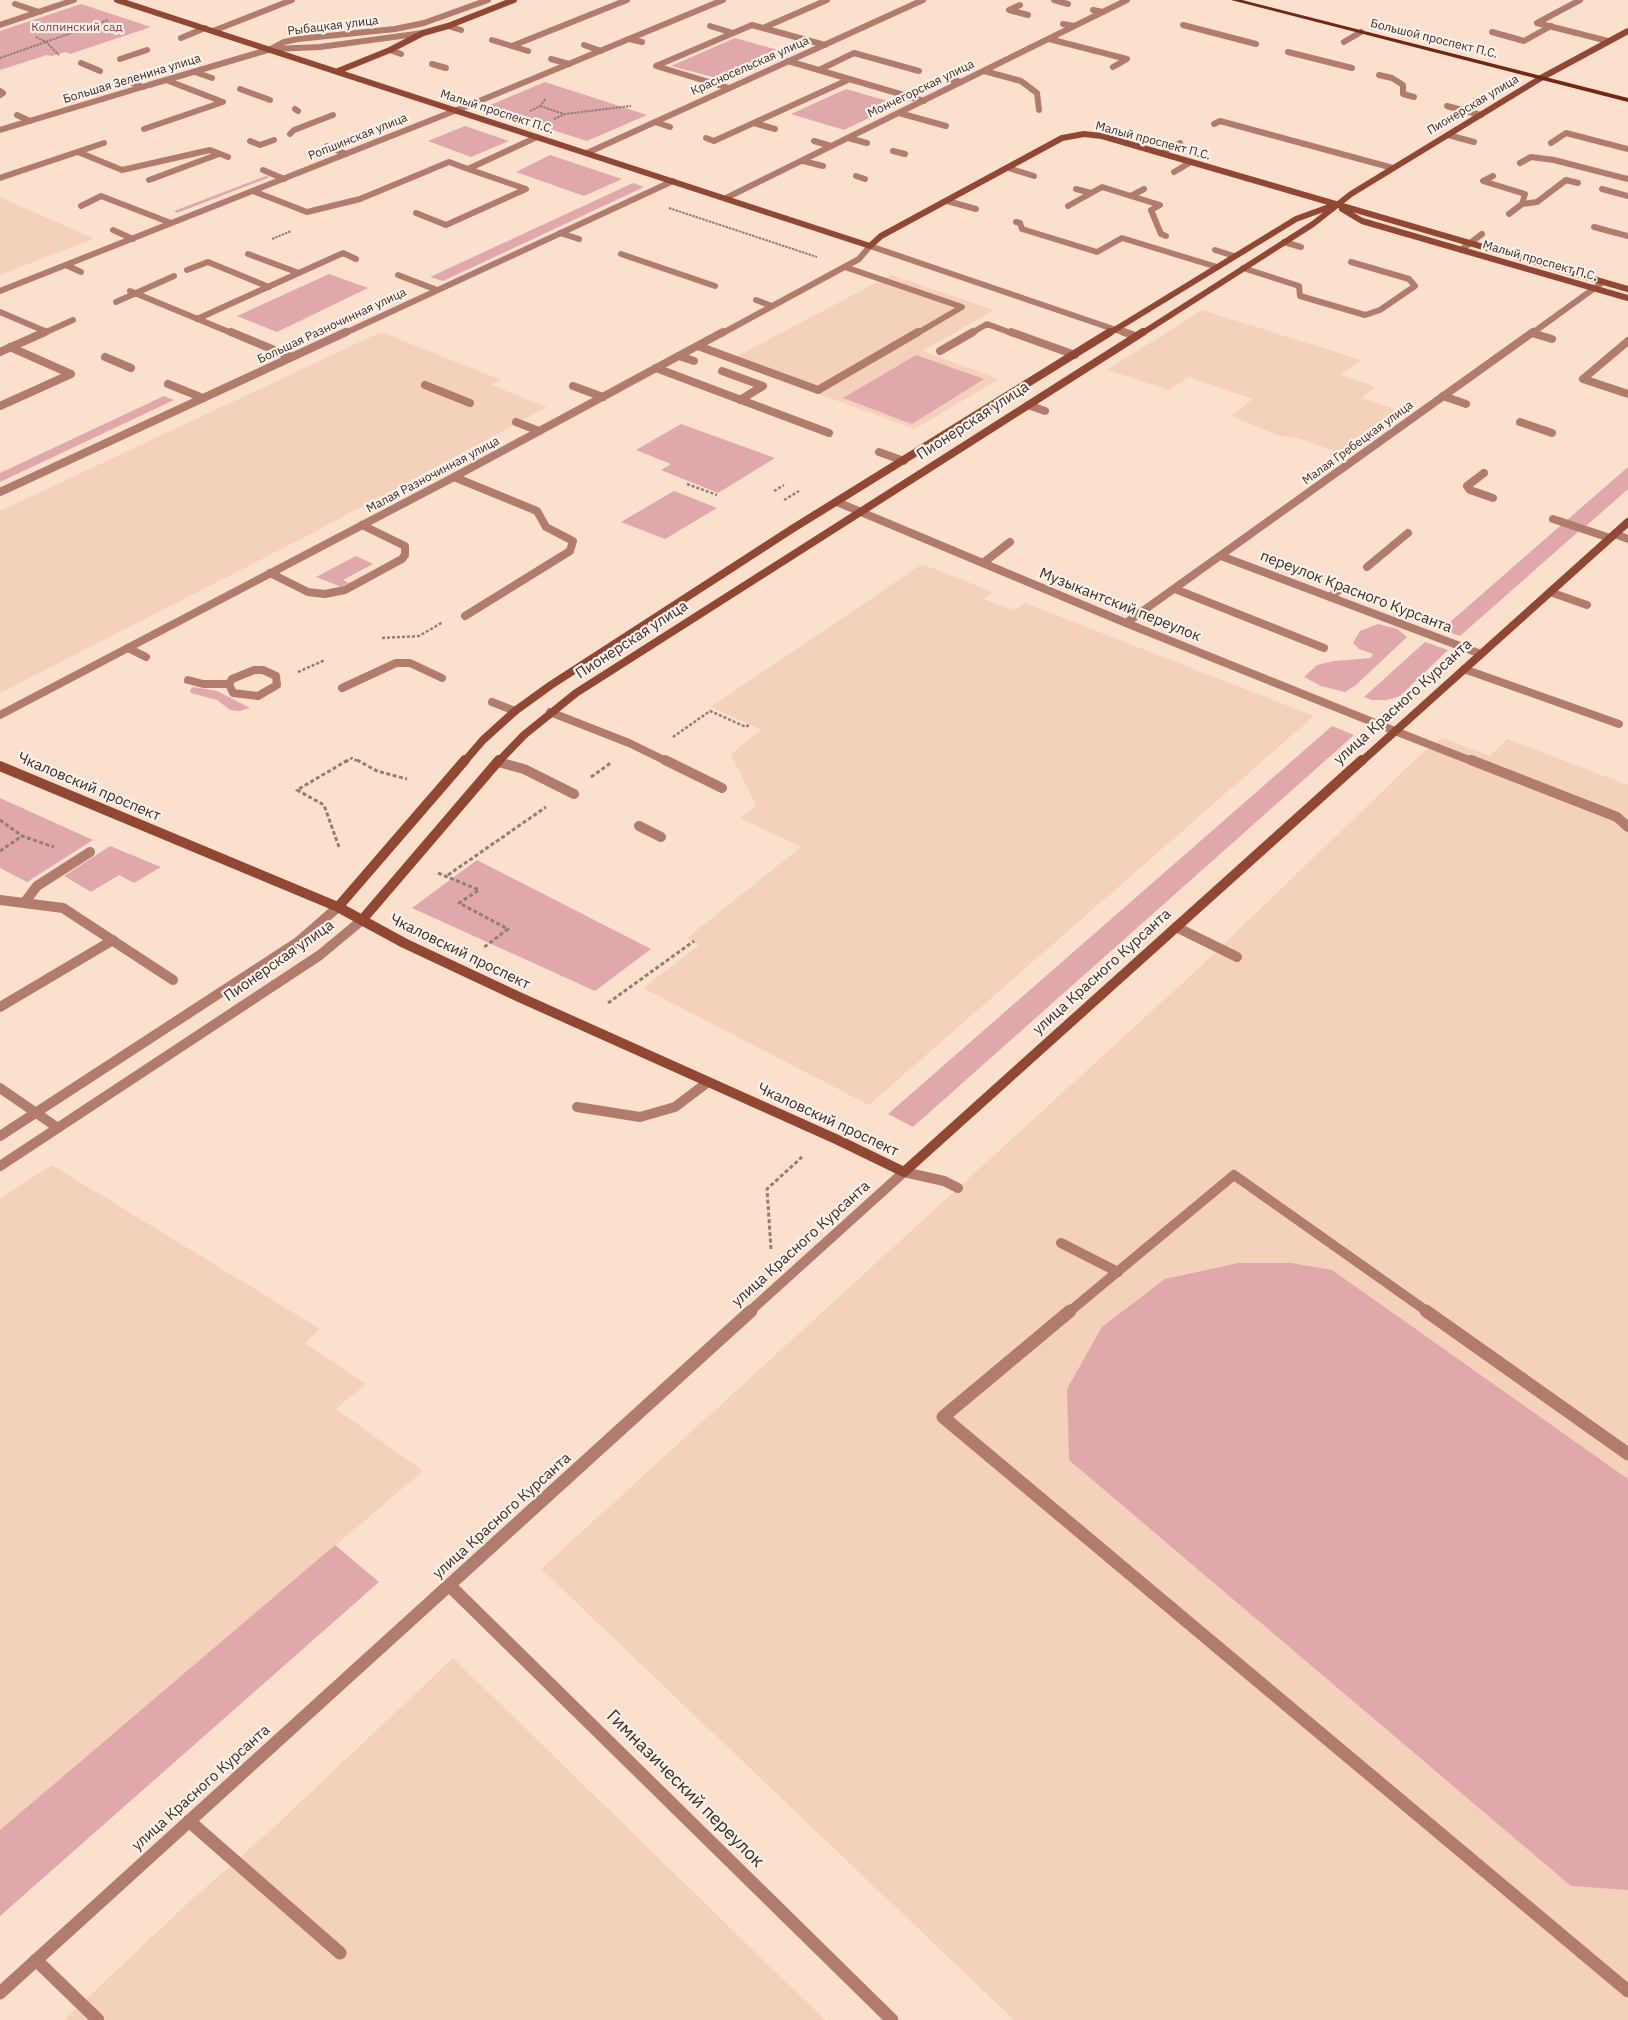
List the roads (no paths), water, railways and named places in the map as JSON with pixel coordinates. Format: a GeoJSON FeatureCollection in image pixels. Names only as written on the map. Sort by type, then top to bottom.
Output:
{"type":"FeatureCollection","features":[{"type":"Feature","properties":{"kind":"main road","name":"Большой проспект П.С."},"geometry":{"type":"LineString","coordinates":[[1234,0],[1628,100]]}},
{"type":"Feature","properties":{"kind":"street"},"geometry":{"type":"LineString","coordinates":[[0,25],[74,0]]}},
{"type":"Feature","properties":{"kind":"street","name":"Малый проспект П.С."},"geometry":{"type":"LineString","coordinates":[[117,0],[726,198],[1135,336]]}},
{"type":"Feature","properties":{"kind":"street"},"geometry":{"type":"LineString","coordinates":[[213,31],[292,0]]}},
{"type":"Feature","properties":{"kind":"street","name":"Рыбацкая улица"},"geometry":{"type":"LineString","coordinates":[[270,49],[284,42],[386,30],[424,23],[488,0]]}},
{"type":"Feature","properties":{"kind":"street","name":"Рыбацкая улица"},"geometry":{"type":"LineString","coordinates":[[270,49],[320,47],[423,33],[448,26],[514,0]]}},
{"type":"Feature","properties":{"kind":"street"},"geometry":{"type":"LineString","coordinates":[[512,46],[627,0]]}},
{"type":"Feature","properties":{"kind":"street","name":"Ропшинская улица"},"geometry":{"type":"LineString","coordinates":[[0,291],[456,110],[723,0]]}},
{"type":"Feature","properties":{"kind":"street"},"geometry":{"type":"LineString","coordinates":[[763,28],[827,0]]}},
{"type":"Feature","properties":{"kind":"street","name":"Красносельская улица"},"geometry":{"type":"LineString","coordinates":[[587,153],[923,0]]}},
{"type":"Feature","properties":{"kind":"street"},"geometry":{"type":"LineString","coordinates":[[1054,0],[1068,4]]}},
{"type":"Feature","properties":{"kind":"street","name":"Мончегорская улица"},"geometry":{"type":"LineString","coordinates":[[726,198],[1127,0]]}},
{"type":"Feature","properties":{"kind":"street"},"geometry":{"type":"LineString","coordinates":[[1580,0],[1538,23],[1608,42]]}},
{"type":"Feature","properties":{"kind":"street"},"geometry":{"type":"LineString","coordinates":[[15,4],[39,12]]}},
{"type":"Feature","properties":{"kind":"street"},"geometry":{"type":"LineString","coordinates":[[1020,5],[1009,10],[1028,15]]}},
{"type":"Feature","properties":{"kind":"street"},"geometry":{"type":"LineString","coordinates":[[1093,10],[1103,12]]}},
{"type":"Feature","properties":{"kind":"street"},"geometry":{"type":"LineString","coordinates":[[1063,24],[1074,26]]}},
{"type":"Feature","properties":{"kind":"street"},"geometry":{"type":"LineString","coordinates":[[728,88],[656,66],[752,25],[825,45]]}},
{"type":"Feature","properties":{"kind":"street"},"geometry":{"type":"LineString","coordinates":[[1183,25],[1256,44]]}},
{"type":"Feature","properties":{"kind":"street"},"geometry":{"type":"LineString","coordinates":[[448,26],[461,30]]}},
{"type":"Feature","properties":{"kind":"street"},"geometry":{"type":"LineString","coordinates":[[710,26],[733,33]]}},
{"type":"Feature","properties":{"kind":"street"},"geometry":{"type":"LineString","coordinates":[[1492,32],[1524,41],[1552,26]]}},
{"type":"Feature","properties":{"kind":"street"},"geometry":{"type":"LineString","coordinates":[[181,38],[205,28]]}},
{"type":"Feature","properties":{"kind":"street","name":"Пионерская улица"},"geometry":{"type":"LineString","coordinates":[[0,1166],[320,955],[362,920],[498,762],[550,712],[576,693],[1313,224],[1334,205],[1541,78],[1628,31]]}},
{"type":"Feature","properties":{"kind":"street"},"geometry":{"type":"LineString","coordinates":[[1344,42],[1361,32]]}},
{"type":"Feature","properties":{"kind":"street","name":"Рыбацкая улица"},"geometry":{"type":"LineString","coordinates":[[338,71],[390,50],[423,33]]}},
{"type":"Feature","properties":{"kind":"street"},"geometry":{"type":"LineString","coordinates":[[544,34],[552,36]]}},
{"type":"Feature","properties":{"kind":"street"},"geometry":{"type":"LineString","coordinates":[[630,39],[642,42]]}},
{"type":"Feature","properties":{"kind":"street"},"geometry":{"type":"LineString","coordinates":[[1049,39],[1127,59],[1113,67]]}},
{"type":"Feature","properties":{"kind":"street"},"geometry":{"type":"LineString","coordinates":[[492,40],[528,52]]}},
{"type":"Feature","properties":{"kind":"street"},"geometry":{"type":"LineString","coordinates":[[584,46],[601,51]]}},
{"type":"Feature","properties":{"kind":"street","name":"Большая Зеленина улица"},"geometry":{"type":"LineString","coordinates":[[0,130],[270,49]]}},
{"type":"Feature","properties":{"kind":"street"},"geometry":{"type":"LineString","coordinates":[[120,59],[147,50]]}},
{"type":"Feature","properties":{"kind":"street"},"geometry":{"type":"LineString","coordinates":[[390,50],[402,54]]}},
{"type":"Feature","properties":{"kind":"street"},"geometry":{"type":"LineString","coordinates":[[674,52],[683,55]]}},
{"type":"Feature","properties":{"kind":"street"},"geometry":{"type":"LineString","coordinates":[[1288,52],[1316,57],[1352,68]]}},
{"type":"Feature","properties":{"kind":"street"},"geometry":{"type":"LineString","coordinates":[[818,70],[854,53],[919,71]]}},
{"type":"Feature","properties":{"kind":"street"},"geometry":{"type":"LineString","coordinates":[[551,59],[568,64]]}},
{"type":"Feature","properties":{"kind":"street"},"geometry":{"type":"LineString","coordinates":[[788,61],[924,101]]}},
{"type":"Feature","properties":{"kind":"street"},"geometry":{"type":"LineString","coordinates":[[82,63],[100,71]]}},
{"type":"Feature","properties":{"kind":"street"},"geometry":{"type":"LineString","coordinates":[[432,64],[446,68]]}},
{"type":"Feature","properties":{"kind":"street"},"geometry":{"type":"LineString","coordinates":[[984,70],[1021,81],[1037,93],[1039,110]]}},
{"type":"Feature","properties":{"kind":"street"},"geometry":{"type":"LineString","coordinates":[[195,72],[212,78]]}},
{"type":"Feature","properties":{"kind":"street"},"geometry":{"type":"LineString","coordinates":[[1379,75],[1392,78],[1403,85],[1403,94],[1414,97]]}},
{"type":"Feature","properties":{"kind":"street"},"geometry":{"type":"LineString","coordinates":[[706,138],[714,141],[850,79]]}},
{"type":"Feature","properties":{"kind":"street"},"geometry":{"type":"LineString","coordinates":[[948,79],[961,82]]}},
{"type":"Feature","properties":{"kind":"street"},"geometry":{"type":"LineString","coordinates":[[144,129],[223,102],[166,80]]}},
{"type":"Feature","properties":{"kind":"street"},"geometry":{"type":"LineString","coordinates":[[132,83],[146,86]]}},
{"type":"Feature","properties":{"kind":"street"},"geometry":{"type":"LineString","coordinates":[[240,88],[270,100]]}},
{"type":"Feature","properties":{"kind":"street"},"geometry":{"type":"LineString","coordinates":[[1447,106],[1481,115]]}},
{"type":"Feature","properties":{"kind":"street"},"geometry":{"type":"LineString","coordinates":[[899,113],[946,126]]}},
{"type":"Feature","properties":{"kind":"street"},"geometry":{"type":"LineString","coordinates":[[17,115],[30,121]]}},
{"type":"Feature","properties":{"kind":"street"},"geometry":{"type":"LineString","coordinates":[[293,133],[294,130],[333,115]]}},
{"type":"Feature","properties":{"kind":"street"},"geometry":{"type":"LineString","coordinates":[[1214,124],[1220,121],[1393,168]]}},
{"type":"Feature","properties":{"kind":"street"},"geometry":{"type":"LineString","coordinates":[[655,122],[670,127]]}},
{"type":"Feature","properties":{"kind":"street"},"geometry":{"type":"LineString","coordinates":[[754,123],[775,129]]}},
{"type":"Feature","properties":{"kind":"street"},"geometry":{"type":"LineString","coordinates":[[1551,143],[1566,133],[1628,149]]}},
{"type":"Feature","properties":{"kind":"street","name":"Малый проспект П.С."},"geometry":{"type":"LineString","coordinates":[[870,246],[881,236],[1062,138],[1078,135],[1102,136],[1334,205],[1373,213],[1628,289]]}},
{"type":"Feature","properties":{"kind":"street"},"geometry":{"type":"LineString","coordinates":[[1448,135],[1474,142]]}},
{"type":"Feature","properties":{"kind":"street"},"geometry":{"type":"LineString","coordinates":[[468,169],[537,137]]}},
{"type":"Feature","properties":{"kind":"street"},"geometry":{"type":"LineString","coordinates":[[848,138],[867,143]]}},
{"type":"Feature","properties":{"kind":"street"},"geometry":{"type":"LineString","coordinates":[[250,141],[260,144],[274,140]]}},
{"type":"Feature","properties":{"kind":"street"},"geometry":{"type":"LineString","coordinates":[[814,141],[832,146]]}},
{"type":"Feature","properties":{"kind":"street"},"geometry":{"type":"LineString","coordinates":[[0,178],[104,143]]}},
{"type":"Feature","properties":{"kind":"street"},"geometry":{"type":"LineString","coordinates":[[1162,153],[1180,143]]}},
{"type":"Feature","properties":{"kind":"street"},"geometry":{"type":"LineString","coordinates":[[327,146],[346,154]]}},
{"type":"Feature","properties":{"kind":"street"},"geometry":{"type":"LineString","coordinates":[[1520,163],[1542,149]]}},
{"type":"Feature","properties":{"kind":"street"},"geometry":{"type":"LineString","coordinates":[[78,152],[122,170],[210,150],[228,157]]}},
{"type":"Feature","properties":{"kind":"street"},"geometry":{"type":"LineString","coordinates":[[893,151],[905,154]]}},
{"type":"Feature","properties":{"kind":"street"},"geometry":{"type":"LineString","coordinates":[[149,180],[219,154]]}},
{"type":"Feature","properties":{"kind":"street"},"geometry":{"type":"LineString","coordinates":[[1523,155],[1554,160],[1628,179]]}},
{"type":"Feature","properties":{"kind":"street"},"geometry":{"type":"LineString","coordinates":[[803,160],[822,166]]}},
{"type":"Feature","properties":{"kind":"street"},"geometry":{"type":"LineString","coordinates":[[253,191],[307,212],[360,199],[449,162],[526,189],[446,225],[416,213]]}},
{"type":"Feature","properties":{"kind":"street"},"geometry":{"type":"LineString","coordinates":[[1174,172],[1191,162]]}},
{"type":"Feature","properties":{"kind":"street"},"geometry":{"type":"LineString","coordinates":[[1008,168],[1034,176]]}},
{"type":"Feature","properties":{"kind":"street"},"geometry":{"type":"LineString","coordinates":[[263,170],[284,179]]}},
{"type":"Feature","properties":{"kind":"street"},"geometry":{"type":"LineString","coordinates":[[856,176],[865,179]]}},
{"type":"Feature","properties":{"kind":"street"},"geometry":{"type":"LineString","coordinates":[[1493,176],[1483,181],[1526,194],[1522,204]]}},
{"type":"Feature","properties":{"kind":"street"},"geometry":{"type":"LineString","coordinates":[[1508,214],[1522,204],[1537,202],[1566,180],[1578,183]]}},
{"type":"Feature","properties":{"kind":"street","name":"Большая Разночинная улица"},"geometry":{"type":"LineString","coordinates":[[0,492],[673,181]]}},
{"type":"Feature","properties":{"kind":"street"},"geometry":{"type":"LineString","coordinates":[[1068,206],[1102,187],[1160,205],[1151,210],[1161,234],[1166,236]]}},
{"type":"Feature","properties":{"kind":"street"},"geometry":{"type":"LineString","coordinates":[[1076,188],[1091,193]]}},
{"type":"Feature","properties":{"kind":"street"},"geometry":{"type":"LineString","coordinates":[[1131,196],[1144,189]]}},
{"type":"Feature","properties":{"kind":"street"},"geometry":{"type":"LineString","coordinates":[[1602,189],[1628,196]]}},
{"type":"Feature","properties":{"kind":"street"},"geometry":{"type":"LineString","coordinates":[[81,206],[102,196],[171,223]]}},
{"type":"Feature","properties":{"kind":"street"},"geometry":{"type":"LineString","coordinates":[[947,201],[976,210]]}},
{"type":"Feature","properties":{"kind":"street","name":"Малый проспект П.С."},"geometry":{"type":"LineString","coordinates":[[1334,205],[1362,221],[1628,298]]}},
{"type":"Feature","properties":{"kind":"street","name":"Пионерская улица"},"geometry":{"type":"LineString","coordinates":[[0,1136],[298,942],[338,907],[483,740],[515,711],[559,680],[837,502],[1234,256],[1296,219],[1334,205]]}},
{"type":"Feature","properties":{"kind":"street"},"geometry":{"type":"LineString","coordinates":[[1016,222],[1020,223],[1022,229],[1097,252],[1122,238],[1217,267]]}},
{"type":"Feature","properties":{"kind":"street"},"geometry":{"type":"LineString","coordinates":[[1594,227],[1628,236]]}},
{"type":"Feature","properties":{"kind":"street"},"geometry":{"type":"LineString","coordinates":[[112,230],[133,239]]}},
{"type":"Feature","properties":{"kind":"street"},"geometry":{"type":"LineString","coordinates":[[560,233],[579,240]]}},
{"type":"Feature","properties":{"kind":"street"},"geometry":{"type":"LineString","coordinates":[[1461,250],[1482,234]]}},
{"type":"Feature","properties":{"kind":"street"},"geometry":{"type":"LineString","coordinates":[[1284,242],[1301,247]]}},
{"type":"Feature","properties":{"kind":"street","name":"Малая Разночинная улица"},"geometry":{"type":"LineString","coordinates":[[0,715],[454,477],[698,346],[858,259],[870,246]]}},
{"type":"Feature","properties":{"kind":"street"},"geometry":{"type":"LineString","coordinates":[[1215,250],[1234,256]]}},
{"type":"Feature","properties":{"kind":"street"},"geometry":{"type":"LineString","coordinates":[[197,319],[342,253],[356,259]]}},
{"type":"Feature","properties":{"kind":"street"},"geometry":{"type":"LineString","coordinates":[[248,254],[298,273]]}},
{"type":"Feature","properties":{"kind":"street"},"geometry":{"type":"LineString","coordinates":[[621,254],[715,286]]}},
{"type":"Feature","properties":{"kind":"street"},"geometry":{"type":"LineString","coordinates":[[187,270],[208,262],[269,287]]}},
{"type":"Feature","properties":{"kind":"street"},"geometry":{"type":"LineString","coordinates":[[1243,268],[1299,286],[1300,296],[1365,314],[1380,310],[1415,286],[1409,279],[1350,262]]}},
{"type":"Feature","properties":{"kind":"street"},"geometry":{"type":"LineString","coordinates":[[66,265],[81,272]]}},
{"type":"Feature","properties":{"kind":"street"},"geometry":{"type":"LineString","coordinates":[[698,346],[818,390],[962,307],[844,267]]}},
{"type":"Feature","properties":{"kind":"street"},"geometry":{"type":"LineString","coordinates":[[398,275],[437,290]]}},
{"type":"Feature","properties":{"kind":"street"},"geometry":{"type":"LineString","coordinates":[[116,302],[132,292],[174,276]]}},
{"type":"Feature","properties":{"kind":"street","name":"Малая Гребецкая улица"},"geometry":{"type":"LineString","coordinates":[[1126,623],[1603,282]]}},
{"type":"Feature","properties":{"kind":"street"},"geometry":{"type":"LineString","coordinates":[[132,292],[291,358]]}},
{"type":"Feature","properties":{"kind":"street"},"geometry":{"type":"LineString","coordinates":[[756,300],[772,306]]}},
{"type":"Feature","properties":{"kind":"street"},"geometry":{"type":"LineString","coordinates":[[0,312],[47,332]]}},
{"type":"Feature","properties":{"kind":"street"},"geometry":{"type":"LineString","coordinates":[[0,352],[73,320]]}},
{"type":"Feature","properties":{"kind":"street"},"geometry":{"type":"LineString","coordinates":[[940,351],[987,324],[1074,355]]}},
{"type":"Feature","properties":{"kind":"street"},"geometry":{"type":"LineString","coordinates":[[1532,333],[1552,339]]}},
{"type":"Feature","properties":{"kind":"street"},"geometry":{"type":"LineString","coordinates":[[1628,341],[1583,379],[1628,394]]}},
{"type":"Feature","properties":{"kind":"street"},"geometry":{"type":"LineString","coordinates":[[0,406],[71,374],[10,348]]}},
{"type":"Feature","properties":{"kind":"street"},"geometry":{"type":"LineString","coordinates":[[1598,352],[1610,356]]}},
{"type":"Feature","properties":{"kind":"street"},"geometry":{"type":"LineString","coordinates":[[679,356],[694,361]]}},
{"type":"Feature","properties":{"kind":"street"},"geometry":{"type":"LineString","coordinates":[[105,357],[131,368]]}},
{"type":"Feature","properties":{"kind":"street"},"geometry":{"type":"LineString","coordinates":[[656,368],[829,433]]}},
{"type":"Feature","properties":{"kind":"street"},"geometry":{"type":"LineString","coordinates":[[722,371],[763,386],[740,400]]}},
{"type":"Feature","properties":{"kind":"street"},"geometry":{"type":"LineString","coordinates":[[168,384],[203,398]]}},
{"type":"Feature","properties":{"kind":"street"},"geometry":{"type":"LineString","coordinates":[[425,385],[470,403]]}},
{"type":"Feature","properties":{"kind":"street"},"geometry":{"type":"LineString","coordinates":[[573,386],[602,397]]}},
{"type":"Feature","properties":{"kind":"street"},"geometry":{"type":"LineString","coordinates":[[1443,396],[1466,404]]}},
{"type":"Feature","properties":{"kind":"street"},"geometry":{"type":"LineString","coordinates":[[1028,404],[1046,411]]}},
{"type":"Feature","properties":{"kind":"street"},"geometry":{"type":"LineString","coordinates":[[516,422],[539,431]]}},
{"type":"Feature","properties":{"kind":"street"},"geometry":{"type":"LineString","coordinates":[[1520,422],[1552,433]]}},
{"type":"Feature","properties":{"kind":"street"},"geometry":{"type":"LineString","coordinates":[[879,452],[904,461]]}},
{"type":"Feature","properties":{"kind":"street"},"geometry":{"type":"LineString","coordinates":[[1484,472],[1467,486],[1470,490],[1493,498]]}},
{"type":"Feature","properties":{"kind":"street"},"geometry":{"type":"LineString","coordinates":[[454,477],[537,511],[546,527],[573,541],[570,551],[465,616]]}},
{"type":"Feature","properties":{"kind":"street","name":"Музыкантский переулок"},"geometry":{"type":"LineString","coordinates":[[837,502],[1126,623],[1395,731],[1617,817],[1628,827]]}},
{"type":"Feature","properties":{"kind":"street"},"geometry":{"type":"LineString","coordinates":[[1553,519],[1613,536],[1628,538]]}},
{"type":"Feature","properties":{"kind":"street","name":"улица Красного Курсанта"},"geometry":{"type":"LineString","coordinates":[[0,1993],[904,1172],[1628,522]]}},
{"type":"Feature","properties":{"kind":"street"},"geometry":{"type":"LineString","coordinates":[[270,573],[308,592],[325,594],[345,590],[402,559],[405,555],[405,546],[362,525]]}},
{"type":"Feature","properties":{"kind":"street"},"geometry":{"type":"LineString","coordinates":[[1367,568],[1408,532]]}},
{"type":"Feature","properties":{"kind":"street"},"geometry":{"type":"LineString","coordinates":[[983,563],[1010,542]]}},
{"type":"Feature","properties":{"kind":"street","name":"переулок Красного Курсанта"},"geometry":{"type":"LineString","coordinates":[[1221,556],[1481,654]]}},
{"type":"Feature","properties":{"kind":"street"},"geometry":{"type":"LineString","coordinates":[[1175,589],[1324,648]]}},
{"type":"Feature","properties":{"kind":"street"},"geometry":{"type":"LineString","coordinates":[[1330,597],[1339,590]]}},
{"type":"Feature","properties":{"kind":"street"},"geometry":{"type":"LineString","coordinates":[[1550,592],[1587,605]]}},
{"type":"Feature","properties":{"kind":"street"},"geometry":{"type":"LineString","coordinates":[[128,648],[146,657]]}},
{"type":"Feature","properties":{"kind":"street"},"geometry":{"type":"LineString","coordinates":[[342,688],[396,662],[410,663],[442,678]]}},
{"type":"Feature","properties":{"kind":"street"},"geometry":{"type":"LineString","coordinates":[[1464,669],[1619,724]]}},
{"type":"Feature","properties":{"kind":"street"},"geometry":{"type":"LineString","coordinates":[[188,680],[203,684],[229,684],[238,675],[254,670],[263,670],[276,676],[278,680],[273,690],[258,696],[233,693],[229,684]]}},
{"type":"Feature","properties":{"kind":"street"},"geometry":{"type":"LineString","coordinates":[[492,702],[515,711]]}},
{"type":"Feature","properties":{"kind":"street"},"geometry":{"type":"LineString","coordinates":[[550,712],[635,746],[722,788]]}},
{"type":"Feature","properties":{"kind":"street"},"geometry":{"type":"LineString","coordinates":[[498,762],[524,769],[571,792]]}},
{"type":"Feature","properties":{"kind":"street","name":"Чкаловский проспект"},"geometry":{"type":"LineString","coordinates":[[0,766],[338,907],[404,943],[519,997],[838,1140],[904,1172]]}},
{"type":"Feature","properties":{"kind":"street"},"geometry":{"type":"LineString","coordinates":[[638,826],[661,836]]}},
{"type":"Feature","properties":{"kind":"street"},"geometry":{"type":"LineString","coordinates":[[24,903],[37,886],[90,852]]}},
{"type":"Feature","properties":{"kind":"street"},"geometry":{"type":"LineString","coordinates":[[0,900],[64,908],[173,980]]}},
{"type":"Feature","properties":{"kind":"street"},"geometry":{"type":"LineString","coordinates":[[1176,927],[1237,957]]}},
{"type":"Feature","properties":{"kind":"street"},"geometry":{"type":"LineString","coordinates":[[0,1007],[113,940]]}},
{"type":"Feature","properties":{"kind":"street"},"geometry":{"type":"LineString","coordinates":[[577,1107],[640,1117],[675,1107],[708,1082]]}},
{"type":"Feature","properties":{"kind":"street"},"geometry":{"type":"LineString","coordinates":[[0,1088],[58,1128]]}},
{"type":"Feature","properties":{"kind":"street"},"geometry":{"type":"LineString","coordinates":[[904,1172],[944,1181],[958,1188]]}},
{"type":"Feature","properties":{"kind":"street"},"geometry":{"type":"LineString","coordinates":[[1628,1454],[1234,1175],[943,1417],[1628,1991]]}},
{"type":"Feature","properties":{"kind":"street"},"geometry":{"type":"LineString","coordinates":[[1060,1243],[1118,1272]]}},
{"type":"Feature","properties":{"kind":"street","name":"Гимназический переулок"},"geometry":{"type":"LineString","coordinates":[[450,1586],[892,2020]]}},
{"type":"Feature","properties":{"kind":"street"},"geometry":{"type":"LineString","coordinates":[[189,1821],[340,1953]]}},
{"type":"Feature","properties":{"kind":"street"},"geometry":{"type":"LineString","coordinates":[[36,1960],[98,2020]]}},
{"type":"Feature","properties":{"kind":"park label","name":"Колпинский сад"},"geometry":{"type":"Point","coordinates":[77,28]}}]}
